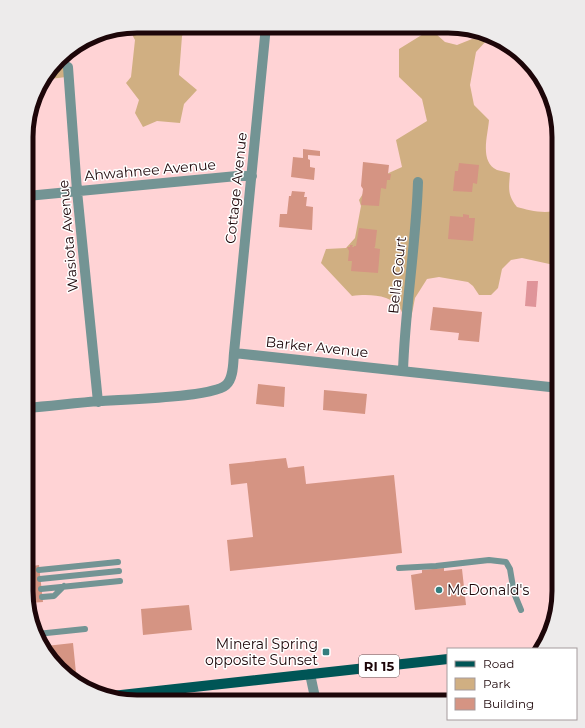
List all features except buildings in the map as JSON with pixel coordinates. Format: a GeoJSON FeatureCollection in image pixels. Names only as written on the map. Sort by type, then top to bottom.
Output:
{"type":"FeatureCollection","features":[{"type":"Feature","properties":{"kind":"main road","name":"RI 15"},"geometry":{"type":"LineString","coordinates":[[126,694],[447,659]]}},
{"type":"Feature","properties":{"kind":"street","name":"Cottage Avenue"},"geometry":{"type":"LineString","coordinates":[[234,352],[265,33]]}},
{"type":"Feature","properties":{"kind":"street","name":"Wasiota Avenue"},"geometry":{"type":"LineString","coordinates":[[68,67],[77,191],[98,402]]}},
{"type":"Feature","properties":{"kind":"street","name":"Ahwahnee Avenue"},"geometry":{"type":"LineString","coordinates":[[33,195],[237,176],[252,176]]}},
{"type":"Feature","properties":{"kind":"street","name":"Bella Court"},"geometry":{"type":"LineString","coordinates":[[403,371],[404,344],[417,221],[418,182]]}},
{"type":"Feature","properties":{"kind":"street","name":"Barker Avenue"},"geometry":{"type":"LineString","coordinates":[[234,352],[552,387]]}},
{"type":"Feature","properties":{"kind":"street"},"geometry":{"type":"LineString","coordinates":[[33,407],[202,393],[221,388],[228,384],[231,377],[234,352]]}},
{"type":"Feature","properties":{"kind":"street"},"geometry":{"type":"LineString","coordinates":[[310,674],[314,695]]}},
{"type":"Feature","properties":{"kind":"lane"},"geometry":{"type":"LineString","coordinates":[[399,568],[436,566],[489,560],[506,562],[510,569],[514,593],[521,610]]}},
{"type":"Feature","properties":{"kind":"lane"},"geometry":{"type":"LineString","coordinates":[[39,570],[118,562]]}},
{"type":"Feature","properties":{"kind":"lane"},"geometry":{"type":"LineString","coordinates":[[40,580],[119,571]]}},
{"type":"Feature","properties":{"kind":"lane"},"geometry":{"type":"LineString","coordinates":[[41,589],[120,581]]}},
{"type":"Feature","properties":{"kind":"lane"},"geometry":{"type":"LineString","coordinates":[[42,597],[54,596],[64,586]]}},
{"type":"Feature","properties":{"kind":"lane"},"geometry":{"type":"LineString","coordinates":[[42,633],[85,629]]}},
{"type":"Feature","properties":{"kind":"green space"},"geometry":{"type":"Polygon","coordinates":[[[131,33],[184,33],[182,36],[179,75],[197,90],[184,104],[180,123],[157,121],[143,127],[135,113],[139,100],[126,83],[131,77],[135,40],[131,33]]]}},
{"type":"Feature","properties":{"kind":"green space"},"geometry":{"type":"Polygon","coordinates":[[[425,33],[435,33],[445,42],[457,45],[472,39],[487,41],[476,52],[470,85],[474,105],[489,120],[486,140],[486,155],[488,161],[491,166],[497,170],[510,173],[510,195],[517,207],[533,211],[552,211],[552,265],[522,258],[511,260],[502,269],[498,288],[491,295],[479,295],[473,286],[468,282],[439,277],[427,279],[415,298],[410,324],[407,325],[401,310],[392,301],[372,295],[352,296],[321,263],[326,249],[346,248],[355,238],[361,206],[359,200],[371,181],[402,167],[396,140],[427,121],[422,99],[399,77],[399,49],[425,33]]]}},
{"type":"Feature","properties":{"kind":"green space"},"geometry":{"type":"Polygon","coordinates":[[[68,59],[69,74],[66,77],[50,79],[68,59]]]}},
{"type":"Feature","properties":{"kind":"shaded area"},"geometry":{"type":"Polygon","coordinates":[[[527,281],[538,281],[536,307],[525,306],[527,281]]]}},
{"type":"Feature","properties":{"kind":"place","name":"McDonald's"},"geometry":{"type":"Point","coordinates":[439,590]}},
{"type":"Feature","properties":{"kind":"place","name":"Mineral Spring opposite Sunset"},"geometry":{"type":"Point","coordinates":[326,652]}}]}
